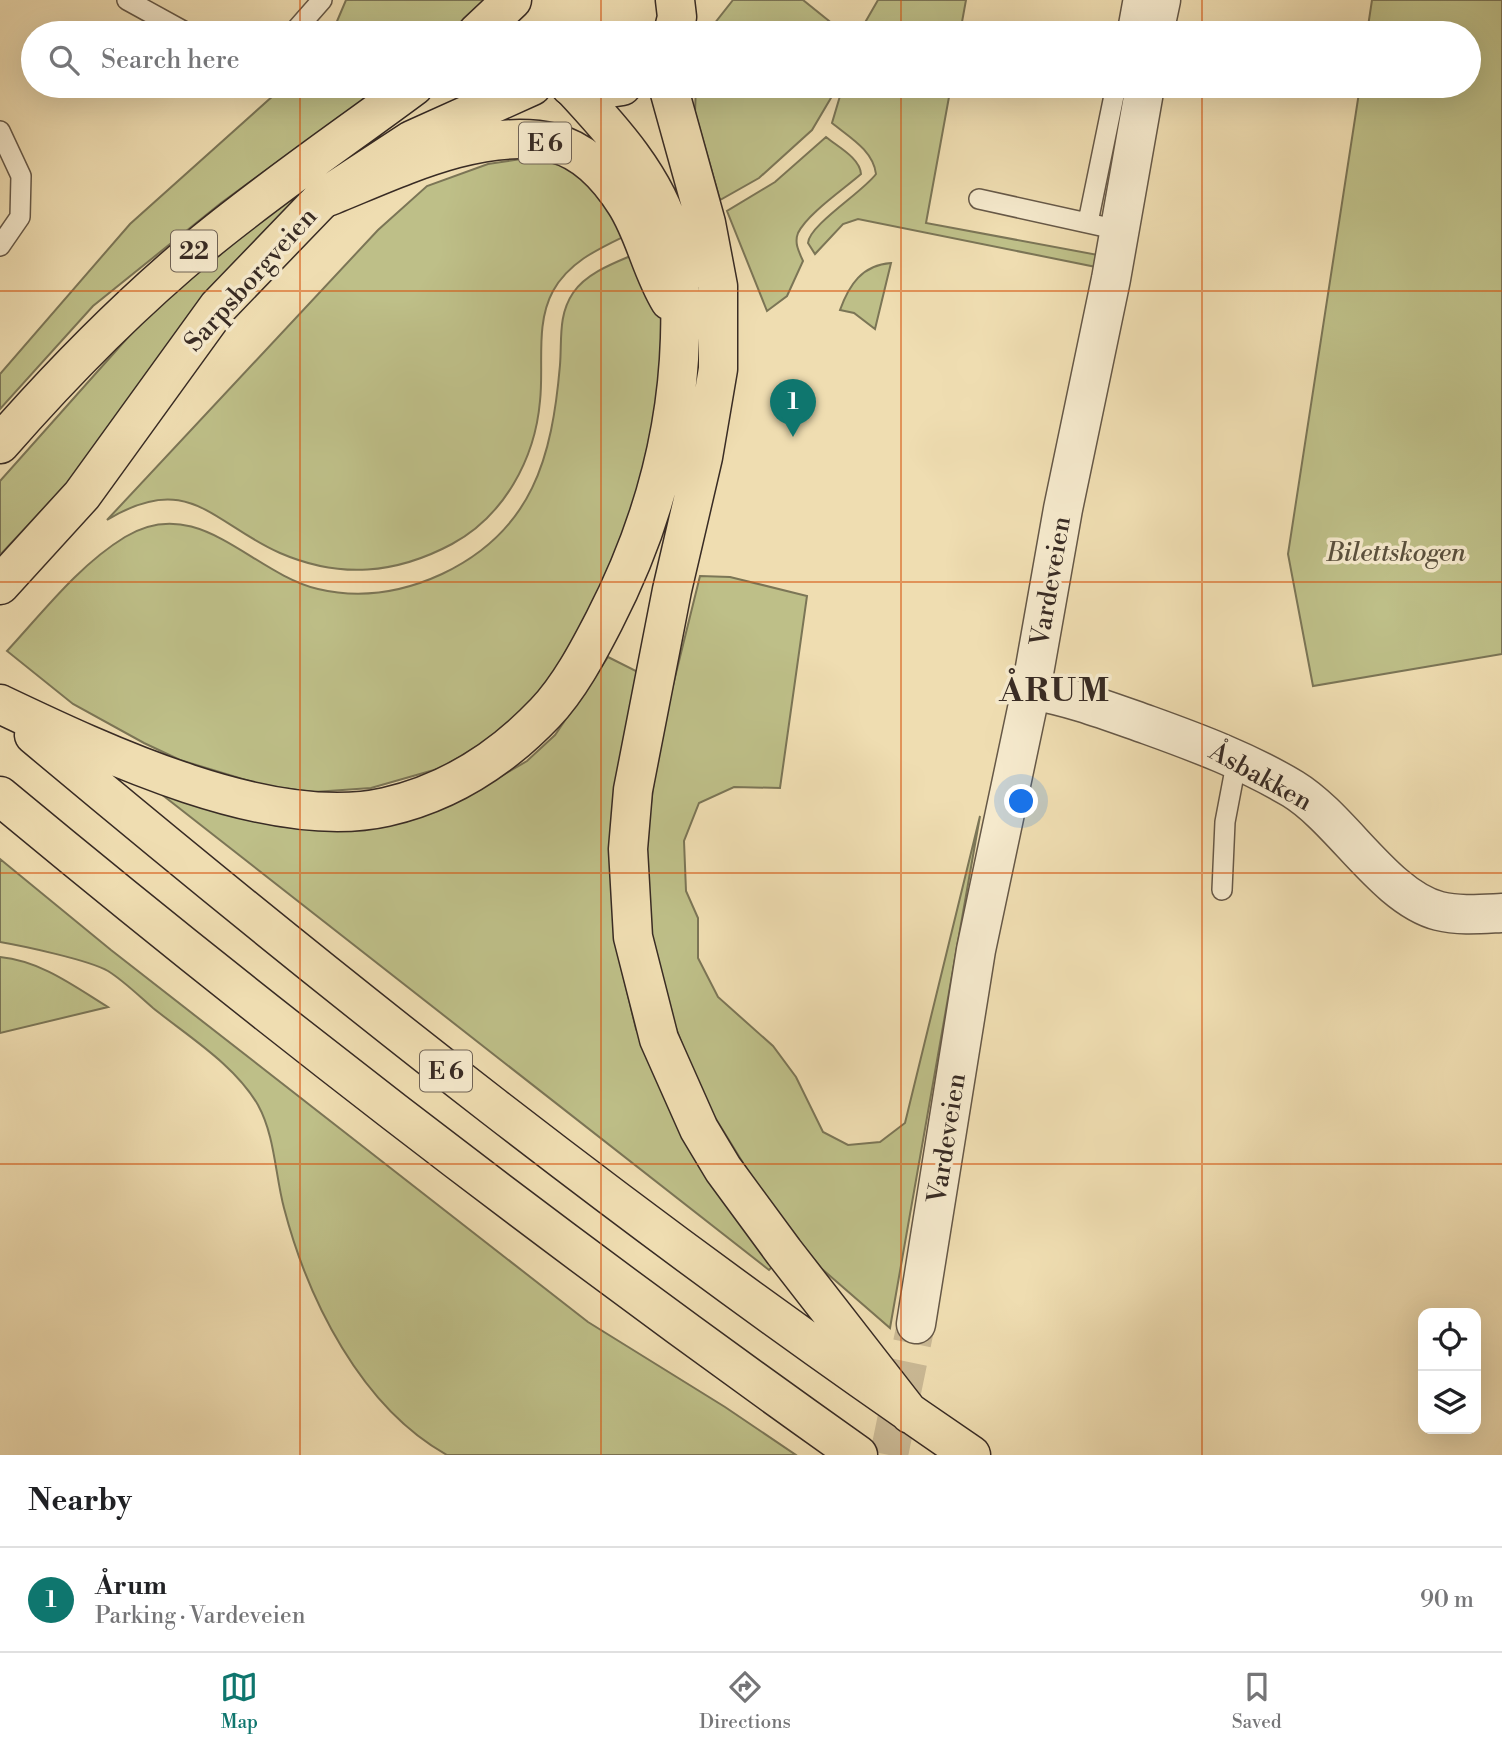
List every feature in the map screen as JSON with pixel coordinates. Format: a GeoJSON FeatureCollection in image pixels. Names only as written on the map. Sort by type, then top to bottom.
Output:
{"type":"FeatureCollection","features":[{"type":"Feature","properties":{"kind":"highway"},"geometry":{"type":"LineString","coordinates":[[490,21],[514,0]]}},
{"type":"Feature","properties":{"kind":"highway"},"geometry":{"type":"LineString","coordinates":[[514,0],[517,21]]}},
{"type":"Feature","properties":{"kind":"highway","name":"Sarpsborgveien"},"geometry":{"type":"LineString","coordinates":[[0,444],[102,335],[203,243],[285,178],[397,98]]}},
{"type":"Feature","properties":{"kind":"highway","name":"Sarpsborgveien"},"geometry":{"type":"LineString","coordinates":[[0,585],[82,495],[218,307],[322,199],[412,141],[506,98]]}},
{"type":"Feature","properties":{"kind":"highway","name":"E 6"},"geometry":{"type":"LineString","coordinates":[[0,705],[76,740],[176,779],[292,808],[341,812],[386,807],[433,792],[496,758],[547,711],[589,651],[628,574],[655,502],[672,431],[679,371],[680,272],[671,232],[655,194],[611,128],[582,98]]}},
{"type":"Feature","properties":{"kind":"highway","name":"E 6"},"geometry":{"type":"LineString","coordinates":[[671,98],[706,223],[718,286],[718,369],[703,457],[672,590],[633,790],[628,861],[633,937],[659,1039],[699,1129],[723,1169],[784,1252],[910,1414]]}},
{"type":"Feature","properties":{"kind":"highway","name":"E 6"},"geometry":{"type":"LineString","coordinates":[[322,199],[466,146],[519,141],[554,143],[587,159],[619,195],[641,231],[656,277],[680,317]]}},
{"type":"Feature","properties":{"kind":"highway","name":"E 6"},"geometry":{"type":"LineString","coordinates":[[0,705],[217,888],[634,1216],[971,1455]]}},
{"type":"Feature","properties":{"kind":"highway","name":"E 6"},"geometry":{"type":"LineString","coordinates":[[0,796],[172,939],[405,1122],[592,1265],[858,1455]]}},
{"type":"Feature","properties":{"kind":"street"},"geometry":{"type":"LineString","coordinates":[[1157,21],[1161,0]]}},
{"type":"Feature","properties":{"kind":"street","name":"Vardeveien"},"geometry":{"type":"LineString","coordinates":[[916,1324],[976,950],[1031,690],[1063,509],[1104,226],[1141,98]]}},
{"type":"Feature","properties":{"kind":"street","name":"Åsbakken"},"geometry":{"type":"LineString","coordinates":[[1031,690],[1069,696],[1237,759],[1294,790],[1324,811],[1385,876],[1413,898],[1437,911],[1467,915],[1502,913]]}},
{"type":"Feature","properties":{"kind":"lane"},"geometry":{"type":"LineString","coordinates":[[127,0],[165,21]]}},
{"type":"Feature","properties":{"kind":"lane"},"geometry":{"type":"LineString","coordinates":[[304,21],[323,0]]}},
{"type":"Feature","properties":{"kind":"lane"},"geometry":{"type":"LineString","coordinates":[[1129,21],[1133,0]]}},
{"type":"Feature","properties":{"kind":"lane"},"geometry":{"type":"LineString","coordinates":[[979,199],[1104,226],[1115,98]]}},
{"type":"Feature","properties":{"kind":"lane"},"geometry":{"type":"LineString","coordinates":[[0,131],[21,176],[20,218],[0,246]]}},
{"type":"Feature","properties":{"kind":"lane"},"geometry":{"type":"LineString","coordinates":[[1222,890],[1225,822],[1237,759]]}},
{"type":"Feature","properties":{"kind":"green space"},"geometry":{"type":"Polygon","coordinates":[[[346,0],[485,0],[469,21],[337,21],[346,0]]]}},
{"type":"Feature","properties":{"kind":"green space"},"geometry":{"type":"Polygon","coordinates":[[[733,0],[803,0],[829,21],[716,21],[733,0]]]}},
{"type":"Feature","properties":{"kind":"green space"},"geometry":{"type":"Polygon","coordinates":[[[878,0],[966,0],[962,21],[866,21],[878,0]]]}},
{"type":"Feature","properties":{"kind":"green space","name":"Bilettskogen"},"geometry":{"type":"Polygon","coordinates":[[[1372,0],[1502,0],[1502,654],[1313,686],[1288,554],[1358,98],[1481,98],[1481,21],[1369,21],[1372,0]]]}},
{"type":"Feature","properties":{"kind":"green space"},"geometry":{"type":"Polygon","coordinates":[[[271,98],[365,98],[221,203],[93,306],[0,409],[0,374],[130,224],[271,98]]]}},
{"type":"Feature","properties":{"kind":"green space"},"geometry":{"type":"Polygon","coordinates":[[[696,98],[831,98],[812,130],[759,178],[720,200],[695,112],[696,98]]]}},
{"type":"Feature","properties":{"kind":"green space"},"geometry":{"type":"Polygon","coordinates":[[[839,98],[949,98],[926,223],[1098,255],[1096,267],[858,219],[843,224],[815,254],[808,243],[817,227],[876,174],[865,151],[832,123],[839,98]]]}},
{"type":"Feature","properties":{"kind":"green space"},"geometry":{"type":"Polygon","coordinates":[[[826,137],[853,158],[861,174],[817,210],[798,233],[798,247],[803,261],[787,296],[767,311],[727,211],[775,182],[826,137]]]}},
{"type":"Feature","properties":{"kind":"green space"},"geometry":{"type":"Polygon","coordinates":[[[521,159],[576,166],[627,235],[576,264],[553,291],[544,317],[540,401],[531,444],[514,484],[487,518],[471,532],[452,544],[410,562],[368,570],[324,567],[280,553],[199,506],[180,501],[159,500],[135,506],[107,520],[378,230],[427,186],[488,164],[521,159]]]}},
{"type":"Feature","properties":{"kind":"green space"},"geometry":{"type":"Polygon","coordinates":[[[315,178],[73,477],[0,555],[0,481],[138,326],[180,284],[315,178]]]}},
{"type":"Feature","properties":{"kind":"green space"},"geometry":{"type":"Polygon","coordinates":[[[640,252],[661,318],[664,341],[658,436],[620,543],[580,637],[527,707],[489,739],[441,768],[371,788],[314,792],[266,786],[180,760],[144,743],[73,704],[7,651],[92,561],[125,537],[152,526],[177,524],[200,529],[293,580],[334,592],[365,593],[397,589],[442,574],[473,556],[498,536],[517,513],[532,488],[543,460],[556,399],[562,328],[568,301],[579,286],[594,273],[640,252]]]}},
{"type":"Feature","properties":{"kind":"green space"},"geometry":{"type":"Polygon","coordinates":[[[891,263],[875,329],[854,313],[840,310],[852,285],[864,272],[891,263]]]}},
{"type":"Feature","properties":{"kind":"green space"},"geometry":{"type":"Polygon","coordinates":[[[700,576],[730,577],[807,596],[780,788],[734,787],[699,803],[684,841],[686,891],[698,918],[698,958],[718,997],[773,1046],[796,1077],[823,1132],[848,1145],[880,1142],[905,1123],[980,816],[890,1328],[822,1269],[761,1192],[703,1098],[652,966],[642,872],[659,742],[700,576]]]}},
{"type":"Feature","properties":{"kind":"green space"},"geometry":{"type":"Polygon","coordinates":[[[608,657],[644,675],[621,966],[636,1029],[661,1080],[774,1265],[769,1270],[156,790],[220,813],[278,826],[321,830],[479,789],[527,761],[555,735],[608,657]]]}},
{"type":"Feature","properties":{"kind":"green space"},"geometry":{"type":"Polygon","coordinates":[[[0,859],[111,950],[588,1322],[725,1407],[796,1455],[447,1455],[416,1434],[389,1409],[364,1380],[323,1314],[294,1243],[264,1117],[248,1091],[210,1052],[108,971],[72,958],[0,942],[0,859]]]}},
{"type":"Feature","properties":{"kind":"green space"},"geometry":{"type":"Polygon","coordinates":[[[0,957],[15,959],[43,969],[108,1007],[0,1033],[0,957]]]}},
{"type":"Feature","properties":{"kind":"tunnel"},"geometry":{"type":"LineString","coordinates":[[889,1455],[916,1324]]}},
{"type":"Feature","properties":{"kind":"place","name":"Årum"},"geometry":{"type":"Point","coordinates":[793,437]}},
{"type":"Feature","properties":{"kind":"district","name":"ÅRUM"},"geometry":{"type":"Point","coordinates":[1055,689]}}]}
